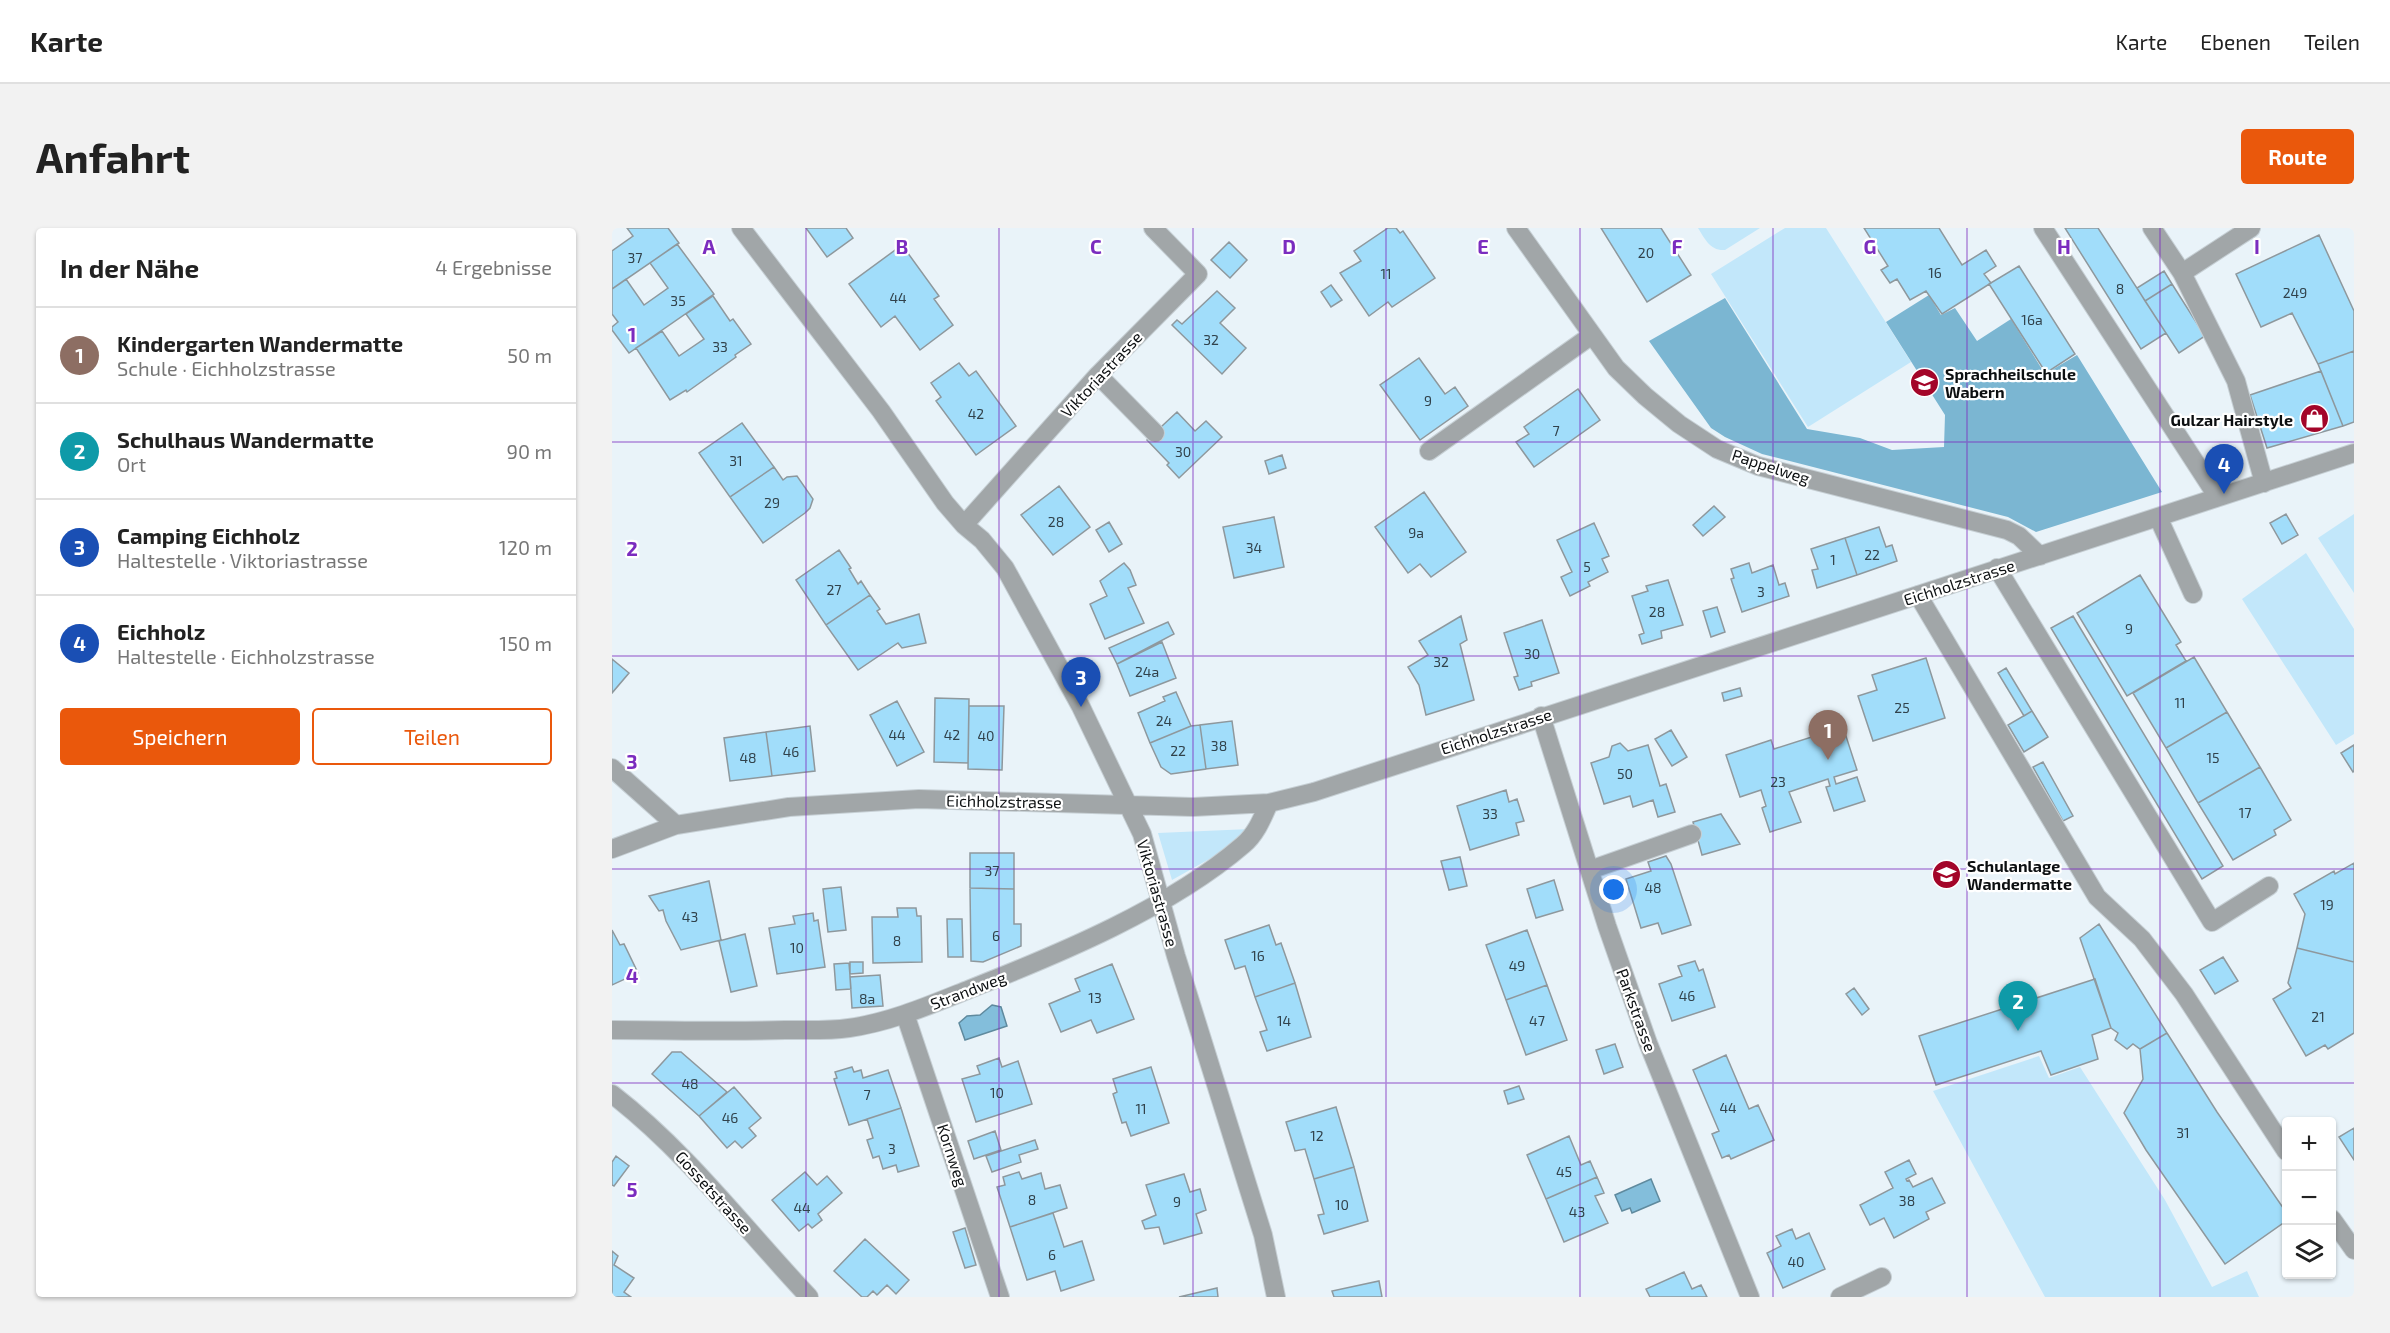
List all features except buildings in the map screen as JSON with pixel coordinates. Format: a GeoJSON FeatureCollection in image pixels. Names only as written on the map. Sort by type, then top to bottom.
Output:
{"type":"FeatureCollection","features":[{"type":"Feature","properties":{"kind":"street","name":"Viktoriastrasse"},"geometry":{"type":"LineString","coordinates":[[741,228],[964,525],[982,540],[1005,568],[1081,707],[1142,834],[1160,901],[1263,1235],[1276,1297]]}},
{"type":"Feature","properties":{"kind":"street","name":"Viktoriastrasse"},"geometry":{"type":"LineString","coordinates":[[964,525],[1098,375],[1198,274],[1153,228]]}},
{"type":"Feature","properties":{"kind":"street","name":"Pappelweg"},"geometry":{"type":"LineString","coordinates":[[1516,228],[1616,368],[1679,424],[1718,448],[1758,466],[2007,530],[2019,536],[2040,556]]}},
{"type":"Feature","properties":{"kind":"street"},"geometry":{"type":"LineString","coordinates":[[2043,228],[2217,496]]}},
{"type":"Feature","properties":{"kind":"street"},"geometry":{"type":"LineString","coordinates":[[2152,228],[2182,273],[2236,381],[2264,483]]}},
{"type":"Feature","properties":{"kind":"street"},"geometry":{"type":"LineString","coordinates":[[2182,273],[2251,228]]}},
{"type":"Feature","properties":{"kind":"street"},"geometry":{"type":"LineString","coordinates":[[1429,451],[1592,335]]}},
{"type":"Feature","properties":{"kind":"street"},"geometry":{"type":"LineString","coordinates":[[1098,375],[1155,433]]}},
{"type":"Feature","properties":{"kind":"street","name":"Eichholzstrasse"},"geometry":{"type":"LineString","coordinates":[[612,849],[676,825],[789,807],[919,799],[1126,803],[1193,807],[1269,803],[1314,792],[2354,453]]}},
{"type":"Feature","properties":{"kind":"street"},"geometry":{"type":"LineString","coordinates":[[2158,517],[2193,594]]}},
{"type":"Feature","properties":{"kind":"street"},"geometry":{"type":"LineString","coordinates":[[1997,568],[2212,922],[2270,886]]}},
{"type":"Feature","properties":{"kind":"street"},"geometry":{"type":"LineString","coordinates":[[1918,595],[2097,897],[2142,939],[2184,994],[2282,1145]]}},
{"type":"Feature","properties":{"kind":"street","name":"Parkstrasse"},"geometry":{"type":"LineString","coordinates":[[1542,716],[1606,926],[1648,1043],[1750,1297]]}},
{"type":"Feature","properties":{"kind":"street"},"geometry":{"type":"LineString","coordinates":[[612,768],[676,825]]}},
{"type":"Feature","properties":{"kind":"street","name":"Strandweg"},"geometry":{"type":"LineString","coordinates":[[612,1030],[846,1029],[905,1014],[1030,965],[1128,919],[1185,887],[1243,845],[1257,830],[1269,803]]}},
{"type":"Feature","properties":{"kind":"street"},"geometry":{"type":"LineString","coordinates":[[1590,870],[1692,834]]}},
{"type":"Feature","properties":{"kind":"street","name":"Kornweg"},"geometry":{"type":"LineString","coordinates":[[905,1014],[1000,1297]]}},
{"type":"Feature","properties":{"kind":"street","name":"Gossetstrasse"},"geometry":{"type":"LineString","coordinates":[[612,1094],[656,1129],[687,1160],[809,1297]]}},
{"type":"Feature","properties":{"kind":"street"},"geometry":{"type":"LineString","coordinates":[[2335,1225],[2354,1250]]}},
{"type":"Feature","properties":{"kind":"street"},"geometry":{"type":"LineString","coordinates":[[1840,1297],[1882,1277]]}},
{"type":"Feature","properties":{"kind":"shaded area"},"geometry":{"type":"Polygon","coordinates":[[[1698,228],[1760,228],[1725,250],[1720,250],[1715,249],[1706,240],[1698,228]]]}},
{"type":"Feature","properties":{"kind":"shaded area"},"geometry":{"type":"Polygon","coordinates":[[[1785,228],[1826,228],[1911,362],[1808,427],[1711,274],[1785,228]]]}},
{"type":"Feature","properties":{"kind":"shaded area"},"geometry":{"type":"Polygon","coordinates":[[[1929,295],[1941,315],[1955,308],[1977,341],[2011,319],[2045,374],[2077,355],[2162,492],[2036,532],[2008,517],[1762,454],[1711,428],[1649,341],[1725,298],[1807,429],[1860,438],[1892,450],[1944,447],[1945,415],[1886,322],[1929,295]]]}},
{"type":"Feature","properties":{"kind":"shaded area"},"geometry":{"type":"Polygon","coordinates":[[[2354,514],[2354,593],[2318,538],[2354,514]]]}},
{"type":"Feature","properties":{"kind":"shaded area"},"geometry":{"type":"Polygon","coordinates":[[[2306,553],[2354,629],[2354,734],[2336,745],[2242,599],[2306,553]]]}},
{"type":"Feature","properties":{"kind":"shaded area"},"geometry":{"type":"Polygon","coordinates":[[[1250,829],[1236,844],[1172,880],[1158,833],[1250,829]]]}},
{"type":"Feature","properties":{"kind":"shaded area"},"geometry":{"type":"Polygon","coordinates":[[[992,1005],[1001,1007],[1007,1026],[965,1040],[959,1023],[967,1016],[980,1015],[992,1005]]]}},
{"type":"Feature","properties":{"kind":"shaded area"},"geometry":{"type":"Polygon","coordinates":[[[2039,1056],[2049,1078],[2080,1067],[2165,1200],[2212,1287],[2247,1271],[2259,1297],[2045,1297],[1933,1091],[2039,1056]]]}},
{"type":"Feature","properties":{"kind":"shaded area"},"geometry":{"type":"Polygon","coordinates":[[[1651,1179],[1660,1201],[1632,1213],[1630,1208],[1622,1211],[1615,1195],[1651,1179]]]}},
{"type":"Feature","properties":{"kind":"place","name":"Sprachheilschule Wabern"},"geometry":{"type":"Point","coordinates":[1924,382]}},
{"type":"Feature","properties":{"kind":"place","name":"Gulzar Hairstyle"},"geometry":{"type":"Point","coordinates":[2314,419]}},
{"type":"Feature","properties":{"kind":"place","name":"Eichholz"},"geometry":{"type":"Point","coordinates":[2224,494]}},
{"type":"Feature","properties":{"kind":"place","name":"Camping Eichholz"},"geometry":{"type":"Point","coordinates":[1081,707]}},
{"type":"Feature","properties":{"kind":"place","name":"Kindergarten Wandermatte"},"geometry":{"type":"Point","coordinates":[1828,760]}},
{"type":"Feature","properties":{"kind":"place","name":"Schulanlage Wandermatte"},"geometry":{"type":"Point","coordinates":[1946,874]}},
{"type":"Feature","properties":{"kind":"place","name":"Schulhaus Wandermatte"},"geometry":{"type":"Point","coordinates":[2018,1031]}}]}
